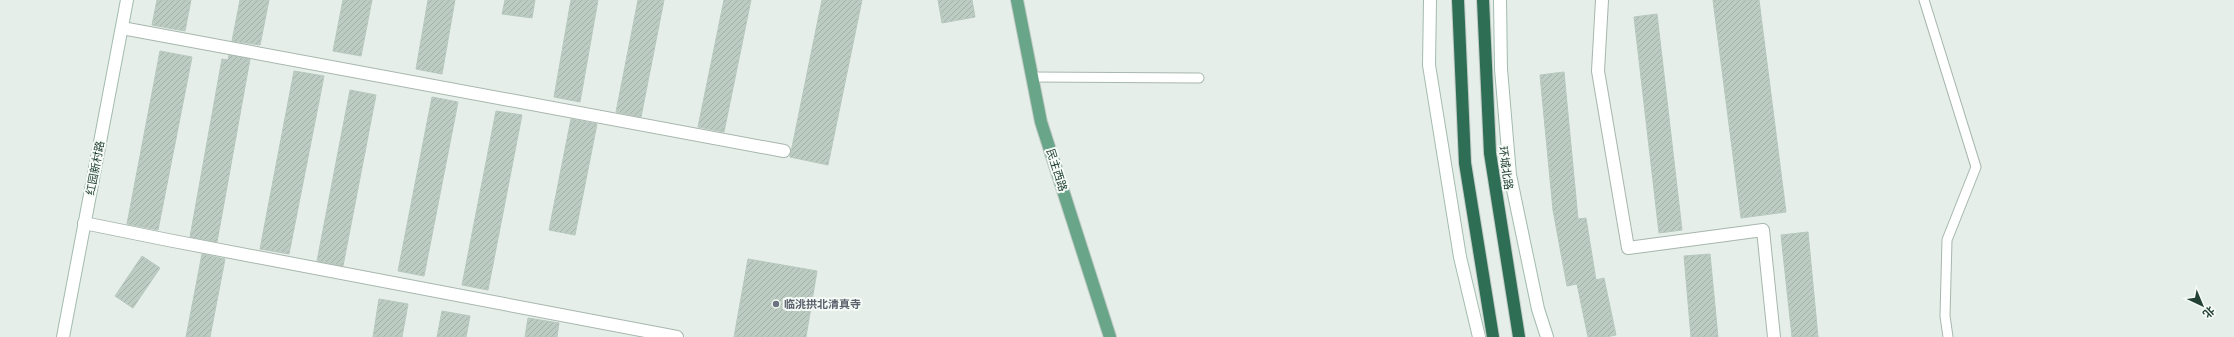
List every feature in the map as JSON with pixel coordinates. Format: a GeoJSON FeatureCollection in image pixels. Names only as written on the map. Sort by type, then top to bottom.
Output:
{"type":"FeatureCollection","features":[{"type":"Feature","properties":{"kind":"highway"},"geometry":{"type":"LineString","coordinates":[[1458,0],[1465,164],[1493,337]]}},
{"type":"Feature","properties":{"kind":"highway","name":"环城北路"},"geometry":{"type":"LineString","coordinates":[[1483,0],[1490,153],[1519,337]]}},
{"type":"Feature","properties":{"kind":"main road","name":"民主西路"},"geometry":{"type":"LineString","coordinates":[[1017,0],[1041,122],[1110,337]]}},
{"type":"Feature","properties":{"kind":"street","name":"红园新村路"},"geometry":{"type":"LineString","coordinates":[[63,337],[127,0]]}},
{"type":"Feature","properties":{"kind":"street"},"geometry":{"type":"LineString","coordinates":[[1430,0],[1430,65],[1460,257],[1479,337]]}},
{"type":"Feature","properties":{"kind":"street"},"geometry":{"type":"LineString","coordinates":[[1500,0],[1501,69],[1510,176],[1538,309],[1547,337]]}},
{"type":"Feature","properties":{"kind":"street"},"geometry":{"type":"LineString","coordinates":[[1602,0],[1598,71],[1628,248],[1763,230],[1774,337]]}},
{"type":"Feature","properties":{"kind":"street"},"geometry":{"type":"LineString","coordinates":[[122,28],[784,151]]}},
{"type":"Feature","properties":{"kind":"street"},"geometry":{"type":"LineString","coordinates":[[84,223],[677,337]]}},
{"type":"Feature","properties":{"kind":"lane"},"geometry":{"type":"LineString","coordinates":[[1924,0],[1976,167],[1947,240],[1945,316],[1948,337]]}},
{"type":"Feature","properties":{"kind":"lane"},"geometry":{"type":"LineString","coordinates":[[1032,77],[1199,78]]}},
{"type":"Feature","properties":{"kind":"building"},"geometry":{"type":"Polygon","coordinates":[[[157,0],[191,0],[185,31],[152,25],[157,0]]]}},
{"type":"Feature","properties":{"kind":"building"},"geometry":{"type":"Polygon","coordinates":[[[240,0],[269,0],[260,45],[232,41],[240,0]]]}},
{"type":"Feature","properties":{"kind":"building"},"geometry":{"type":"Polygon","coordinates":[[[343,0],[372,0],[361,56],[333,51],[343,0]]]}},
{"type":"Feature","properties":{"kind":"building"},"geometry":{"type":"Polygon","coordinates":[[[428,0],[455,0],[442,74],[416,69],[428,0]]]}},
{"type":"Feature","properties":{"kind":"building"},"geometry":{"type":"Polygon","coordinates":[[[505,0],[535,0],[532,18],[502,14],[505,0]]]}},
{"type":"Feature","properties":{"kind":"building"},"geometry":{"type":"Polygon","coordinates":[[[571,0],[598,0],[580,102],[554,97],[571,0]]]}},
{"type":"Feature","properties":{"kind":"building"},"geometry":{"type":"Polygon","coordinates":[[[638,0],[664,0],[641,117],[616,112],[638,0]]]}},
{"type":"Feature","properties":{"kind":"building"},"geometry":{"type":"Polygon","coordinates":[[[724,0],[751,0],[724,132],[698,127],[724,0]]]}},
{"type":"Feature","properties":{"kind":"building"},"geometry":{"type":"Polygon","coordinates":[[[822,0],[862,0],[828,165],[790,157],[822,0]]]}},
{"type":"Feature","properties":{"kind":"building"},"geometry":{"type":"Polygon","coordinates":[[[938,0],[972,0],[975,17],[942,23],[938,0]]]}},
{"type":"Feature","properties":{"kind":"building"},"geometry":{"type":"Polygon","coordinates":[[[1713,0],[1759,0],[1786,212],[1741,218],[1713,0]]]}},
{"type":"Feature","properties":{"kind":"building"},"geometry":{"type":"Polygon","coordinates":[[[1657,14],[1682,230],[1659,233],[1634,17],[1657,14]]]}},
{"type":"Feature","properties":{"kind":"building"},"geometry":{"type":"Polygon","coordinates":[[[160,51],[192,57],[158,230],[127,224],[160,51]]]}},
{"type":"Feature","properties":{"kind":"building"},"geometry":{"type":"Polygon","coordinates":[[[229,55],[250,59],[217,242],[190,237],[222,59],[228,60],[229,55]]]}},
{"type":"Feature","properties":{"kind":"building"},"geometry":{"type":"Polygon","coordinates":[[[294,71],[324,76],[289,254],[260,249],[294,71]]]}},
{"type":"Feature","properties":{"kind":"building"},"geometry":{"type":"Polygon","coordinates":[[[1564,72],[1578,219],[1586,218],[1596,280],[1604,278],[1616,335],[1606,337],[1588,337],[1577,284],[1567,286],[1553,210],[1540,75],[1564,72]]]}},
{"type":"Feature","properties":{"kind":"building"},"geometry":{"type":"Polygon","coordinates":[[[350,90],[376,95],[343,266],[317,261],[350,90]]]}},
{"type":"Feature","properties":{"kind":"building"},"geometry":{"type":"Polygon","coordinates":[[[432,97],[458,102],[424,276],[398,271],[432,97]]]}},
{"type":"Feature","properties":{"kind":"building"},"geometry":{"type":"Polygon","coordinates":[[[496,111],[522,115],[488,290],[462,285],[496,111]]]}},
{"type":"Feature","properties":{"kind":"building"},"geometry":{"type":"Polygon","coordinates":[[[571,119],[597,124],[575,235],[549,230],[571,119]]]}},
{"type":"Feature","properties":{"kind":"building"},"geometry":{"type":"Polygon","coordinates":[[[1808,232],[1818,337],[1792,337],[1781,235],[1808,232]]]}},
{"type":"Feature","properties":{"kind":"building"},"geometry":{"type":"Polygon","coordinates":[[[202,254],[225,259],[210,337],[186,337],[202,254]]]}},
{"type":"Feature","properties":{"kind":"building"},"geometry":{"type":"Polygon","coordinates":[[[1710,254],[1718,337],[1691,337],[1684,256],[1710,254]]]}},
{"type":"Feature","properties":{"kind":"building"},"geometry":{"type":"Polygon","coordinates":[[[142,256],[160,268],[133,308],[115,296],[142,256]]]}},
{"type":"Feature","properties":{"kind":"building","name":"临洮拱北清真寺"},"geometry":{"type":"Polygon","coordinates":[[[748,259],[817,271],[806,337],[734,337],[748,259]]]}},
{"type":"Feature","properties":{"kind":"building"},"geometry":{"type":"Polygon","coordinates":[[[379,299],[408,304],[402,337],[373,337],[379,299]]]}},
{"type":"Feature","properties":{"kind":"building"},"geometry":{"type":"Polygon","coordinates":[[[442,311],[470,316],[466,337],[437,337],[442,311]]]}},
{"type":"Feature","properties":{"kind":"building"},"geometry":{"type":"Polygon","coordinates":[[[528,318],[559,323],[557,337],[525,337],[528,318]]]}},
{"type":"Feature","properties":{"kind":"place","name":"临洮拱北清真寺"},"geometry":{"type":"Point","coordinates":[776,304]}}]}
